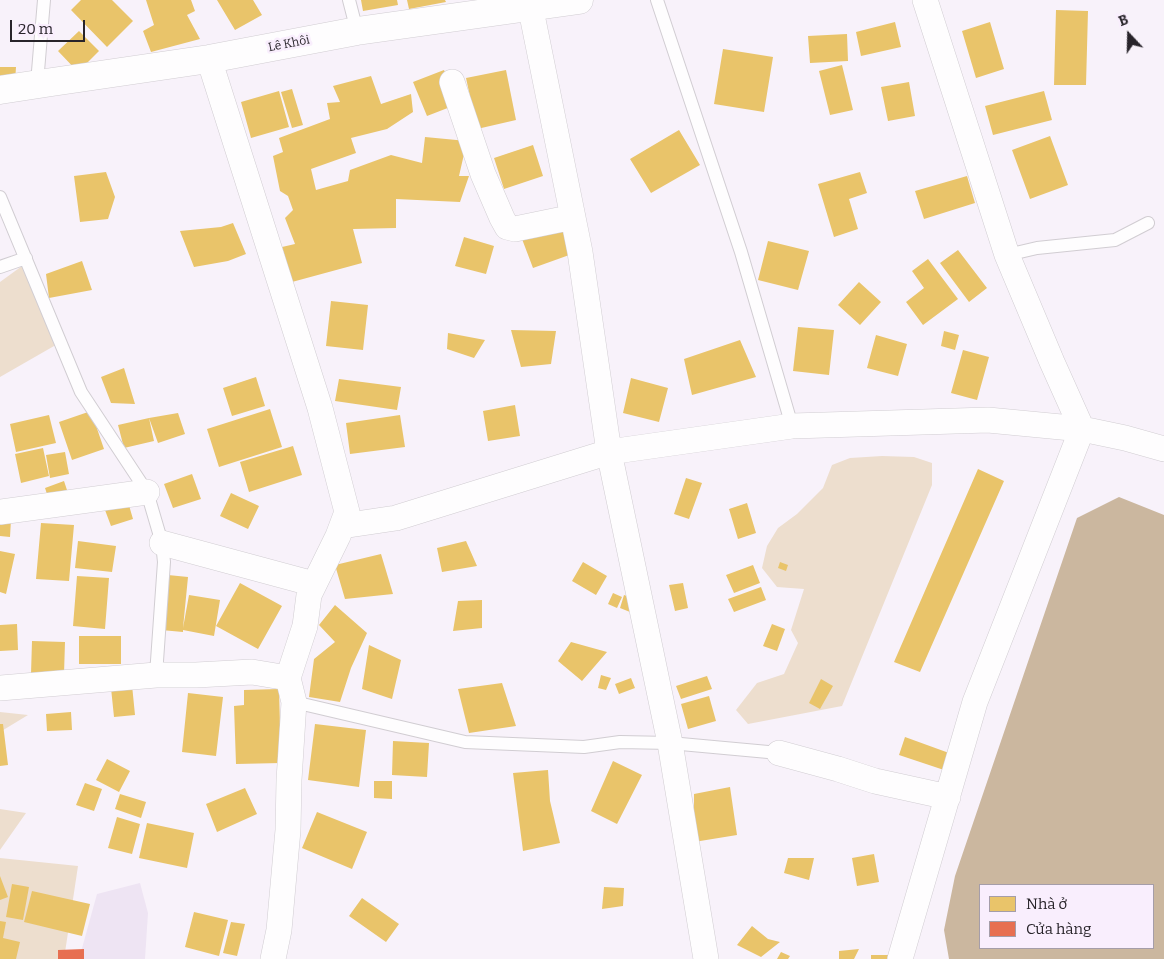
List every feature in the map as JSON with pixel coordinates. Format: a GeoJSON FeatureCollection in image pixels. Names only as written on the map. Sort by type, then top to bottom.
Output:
{"type":"FeatureCollection","features":[{"type":"Feature","properties":{"kind":"street","name":"Lê Khôi"},"geometry":{"type":"LineString","coordinates":[[0,90],[209,59],[357,31],[530,3],[579,0]]}},
{"type":"Feature","properties":{"kind":"street"},"geometry":{"type":"LineString","coordinates":[[900,959],[976,702],[1082,429],[1006,254],[924,0]]}},
{"type":"Feature","properties":{"kind":"street"},"geometry":{"type":"LineString","coordinates":[[530,3],[580,252],[609,452],[670,743],[706,959]]}},
{"type":"Feature","properties":{"kind":"street"},"geometry":{"type":"LineString","coordinates":[[209,59],[320,408],[347,512],[338,536],[309,595],[305,626],[288,678],[294,702],[288,830],[279,930],[273,959]]}},
{"type":"Feature","properties":{"kind":"street"},"geometry":{"type":"LineString","coordinates":[[452,82],[483,174],[507,227],[515,229],[573,217]]}},
{"type":"Feature","properties":{"kind":"street"},"geometry":{"type":"LineString","coordinates":[[342,526],[396,518],[609,452],[792,426],[988,420],[1082,429],[1164,449]]}},
{"type":"Feature","properties":{"kind":"street"},"geometry":{"type":"LineString","coordinates":[[0,512],[147,492]]}},
{"type":"Feature","properties":{"kind":"street"},"geometry":{"type":"LineString","coordinates":[[162,543],[314,584]]}},
{"type":"Feature","properties":{"kind":"street"},"geometry":{"type":"LineString","coordinates":[[0,688],[156,675],[252,672],[288,678]]}},
{"type":"Feature","properties":{"kind":"street"},"geometry":{"type":"LineString","coordinates":[[780,753],[875,781],[948,797]]}},
{"type":"Feature","properties":{"kind":"lane"},"geometry":{"type":"LineString","coordinates":[[44,0],[37,83],[52,82]]}},
{"type":"Feature","properties":{"kind":"lane"},"geometry":{"type":"LineString","coordinates":[[349,0],[357,31]]}},
{"type":"Feature","properties":{"kind":"lane"},"geometry":{"type":"LineString","coordinates":[[657,0],[741,252],[792,426]]}},
{"type":"Feature","properties":{"kind":"lane"},"geometry":{"type":"LineString","coordinates":[[0,197],[81,392],[147,492],[162,543],[164,562],[156,675]]}},
{"type":"Feature","properties":{"kind":"lane"},"geometry":{"type":"LineString","coordinates":[[1006,254],[1038,248],[1115,240],[1148,223]]}},
{"type":"Feature","properties":{"kind":"lane"},"geometry":{"type":"LineString","coordinates":[[0,266],[26,258]]}},
{"type":"Feature","properties":{"kind":"lane"},"geometry":{"type":"LineString","coordinates":[[294,702],[465,742],[584,747],[620,742],[670,743],[780,753]]}},
{"type":"Feature","properties":{"kind":"shaded area"},"geometry":{"type":"Polygon","coordinates":[[[22,266],[61,342],[0,377],[0,282],[22,266]]]}},
{"type":"Feature","properties":{"kind":"shaded area"},"geometry":{"type":"Polygon","coordinates":[[[914,457],[932,463],[932,485],[842,706],[748,724],[736,710],[757,683],[784,674],[798,643],[791,630],[804,589],[777,587],[762,568],[767,546],[778,528],[797,514],[823,488],[832,465],[850,458],[914,457]]]}},
{"type":"Feature","properties":{"kind":"shaded area"},"geometry":{"type":"Polygon","coordinates":[[[1119,497],[1164,515],[1164,959],[949,959],[944,930],[955,876],[1077,518],[1119,497]]]}},
{"type":"Feature","properties":{"kind":"shaded area"},"geometry":{"type":"Polygon","coordinates":[[[0,712],[28,715],[0,732],[0,712]]]}},
{"type":"Feature","properties":{"kind":"shaded area"},"geometry":{"type":"Polygon","coordinates":[[[0,809],[26,813],[0,850],[0,809]]]}},
{"type":"Feature","properties":{"kind":"shaded area"},"geometry":{"type":"Polygon","coordinates":[[[0,858],[78,866],[64,959],[0,959],[0,858]]]}},
{"type":"Feature","properties":{"kind":"shaded area"},"geometry":{"type":"Polygon","coordinates":[[[140,883],[148,913],[145,959],[79,959],[97,894],[140,883]]]}},
{"type":"Feature","properties":{"kind":"building: Nhà ở"},"geometry":{"type":"Polygon","coordinates":[[[81,0],[112,0],[133,21],[107,47],[71,10],[81,0]]]}},
{"type":"Feature","properties":{"kind":"building: Nhà ở"},"geometry":{"type":"Polygon","coordinates":[[[146,0],[191,0],[195,11],[187,15],[200,39],[151,52],[143,31],[154,25],[146,0]]]}},
{"type":"Feature","properties":{"kind":"building: Nhà ở"},"geometry":{"type":"Polygon","coordinates":[[[217,0],[253,0],[262,15],[235,30],[217,0]]]}},
{"type":"Feature","properties":{"kind":"building: Nhà ở"},"geometry":{"type":"Polygon","coordinates":[[[361,0],[397,0],[398,5],[363,11],[361,0]]]}},
{"type":"Feature","properties":{"kind":"building: Nhà ở"},"geometry":{"type":"Polygon","coordinates":[[[407,0],[445,0],[446,2],[409,9],[407,0]]]}},
{"type":"Feature","properties":{"kind":"building: Nhà ở"},"geometry":{"type":"Polygon","coordinates":[[[1056,10],[1088,11],[1086,85],[1054,85],[1056,10]]]}},
{"type":"Feature","properties":{"kind":"building: Nhà ở"},"geometry":{"type":"Polygon","coordinates":[[[895,22],[901,47],[861,56],[856,32],[895,22]]]}},
{"type":"Feature","properties":{"kind":"building: Nhà ở"},"geometry":{"type":"Polygon","coordinates":[[[990,22],[1004,69],[976,78],[962,31],[990,22]]]}},
{"type":"Feature","properties":{"kind":"building: Nhà ở"},"geometry":{"type":"Polygon","coordinates":[[[79,31],[99,51],[78,72],[58,51],[79,31]]]}},
{"type":"Feature","properties":{"kind":"building: Nhà ở"},"geometry":{"type":"Polygon","coordinates":[[[847,34],[848,61],[810,63],[808,36],[847,34]]]}},
{"type":"Feature","properties":{"kind":"building: Nhà ở"},"geometry":{"type":"Polygon","coordinates":[[[723,49],[773,57],[764,112],[714,104],[723,49]]]}},
{"type":"Feature","properties":{"kind":"building: Nhà ở"},"geometry":{"type":"Polygon","coordinates":[[[842,65],[853,110],[830,115],[819,71],[842,65]]]}},
{"type":"Feature","properties":{"kind":"building: Nhà ở"},"geometry":{"type":"Polygon","coordinates":[[[0,67],[16,67],[14,98],[0,102],[0,67]]]}},
{"type":"Feature","properties":{"kind":"building: Nhà ở"},"geometry":{"type":"Polygon","coordinates":[[[444,70],[458,104],[427,116],[413,82],[444,70]]]}},
{"type":"Feature","properties":{"kind":"building: Nhà ở"},"geometry":{"type":"Polygon","coordinates":[[[506,70],[516,120],[477,129],[466,78],[506,70]]]}},
{"type":"Feature","properties":{"kind":"building: Nhà ở"},"geometry":{"type":"Polygon","coordinates":[[[371,76],[381,104],[411,94],[413,112],[387,129],[351,138],[356,153],[311,169],[316,190],[348,181],[350,170],[391,155],[422,163],[425,137],[467,141],[459,176],[469,176],[460,202],[396,199],[396,228],[353,229],[362,263],[292,282],[282,247],[295,244],[285,218],[293,210],[288,196],[280,191],[273,156],[283,152],[279,138],[330,119],[327,103],[340,102],[333,86],[371,76]]]}},
{"type":"Feature","properties":{"kind":"building: Nhà ở"},"geometry":{"type":"Polygon","coordinates":[[[909,82],[915,116],[888,121],[881,87],[909,82]]]}},
{"type":"Feature","properties":{"kind":"building: Nhà ở"},"geometry":{"type":"Polygon","coordinates":[[[292,89],[303,125],[292,128],[281,92],[292,89]]]}},
{"type":"Feature","properties":{"kind":"building: Nhà ở"},"geometry":{"type":"Polygon","coordinates":[[[279,91],[289,127],[251,138],[241,102],[279,91]]]}},
{"type":"Feature","properties":{"kind":"building: Nhà ở"},"geometry":{"type":"Polygon","coordinates":[[[1044,91],[1052,120],[993,135],[985,106],[1044,91]]]}},
{"type":"Feature","properties":{"kind":"building: Nhà ở"},"geometry":{"type":"Polygon","coordinates":[[[679,130],[700,165],[651,193],[630,159],[679,130]]]}},
{"type":"Feature","properties":{"kind":"building: Nhà ở"},"geometry":{"type":"Polygon","coordinates":[[[1050,136],[1068,185],[1030,199],[1012,150],[1050,136]]]}},
{"type":"Feature","properties":{"kind":"building: Nhà ở"},"geometry":{"type":"Polygon","coordinates":[[[533,145],[543,176],[504,189],[494,158],[533,145]]]}},
{"type":"Feature","properties":{"kind":"building: Nhà ở"},"geometry":{"type":"Polygon","coordinates":[[[106,172],[115,197],[108,219],[80,222],[74,176],[106,172]]]}},
{"type":"Feature","properties":{"kind":"building: Nhà ở"},"geometry":{"type":"Polygon","coordinates":[[[860,172],[867,193],[849,199],[858,229],[834,237],[818,184],[860,172]]]}},
{"type":"Feature","properties":{"kind":"building: Nhà ở"},"geometry":{"type":"Polygon","coordinates":[[[967,176],[975,203],[924,219],[915,191],[967,176]]]}},
{"type":"Feature","properties":{"kind":"building: Nhà ở"},"geometry":{"type":"Polygon","coordinates":[[[233,223],[246,254],[228,261],[194,267],[180,231],[221,227],[233,223]]]}},
{"type":"Feature","properties":{"kind":"building: Nhà ở"},"geometry":{"type":"Polygon","coordinates":[[[562,225],[572,254],[533,268],[522,239],[562,225]]]}},
{"type":"Feature","properties":{"kind":"building: Nhà ở"},"geometry":{"type":"Polygon","coordinates":[[[464,237],[494,246],[486,274],[455,266],[464,237]]]}},
{"type":"Feature","properties":{"kind":"building: Nhà ở"},"geometry":{"type":"Polygon","coordinates":[[[768,241],[809,251],[798,290],[758,280],[768,241]]]}},
{"type":"Feature","properties":{"kind":"building: Nhà ở"},"geometry":{"type":"Polygon","coordinates":[[[958,250],[987,288],[969,302],[940,263],[958,250]]]}},
{"type":"Feature","properties":{"kind":"building: Nhà ở"},"geometry":{"type":"Polygon","coordinates":[[[928,259],[958,299],[923,325],[906,302],[924,288],[912,271],[928,259]]]}},
{"type":"Feature","properties":{"kind":"building: Nhà ở"},"geometry":{"type":"Polygon","coordinates":[[[82,261],[92,290],[49,298],[46,274],[82,261]]]}},
{"type":"Feature","properties":{"kind":"building: Nhà ở"},"geometry":{"type":"Polygon","coordinates":[[[859,282],[881,302],[860,325],[838,305],[859,282]]]}},
{"type":"Feature","properties":{"kind":"building: Nhà ở"},"geometry":{"type":"Polygon","coordinates":[[[331,301],[368,305],[363,350],[326,346],[331,301]]]}},
{"type":"Feature","properties":{"kind":"building: Nhà ở"},"geometry":{"type":"Polygon","coordinates":[[[798,327],[834,330],[829,375],[793,371],[798,327]]]}},
{"type":"Feature","properties":{"kind":"building: Nhà ở"},"geometry":{"type":"Polygon","coordinates":[[[511,330],[556,331],[551,364],[521,367],[511,330]]]}},
{"type":"Feature","properties":{"kind":"building: Nhà ở"},"geometry":{"type":"Polygon","coordinates":[[[944,331],[959,335],[955,350],[941,346],[944,331]]]}},
{"type":"Feature","properties":{"kind":"building: Nhà ở"},"geometry":{"type":"Polygon","coordinates":[[[448,333],[485,340],[474,358],[447,349],[448,333]]]}},
{"type":"Feature","properties":{"kind":"building: Nhà ở"},"geometry":{"type":"Polygon","coordinates":[[[876,335],[907,344],[898,376],[867,368],[876,335]]]}},
{"type":"Feature","properties":{"kind":"building: Nhà ở"},"geometry":{"type":"Polygon","coordinates":[[[740,340],[756,377],[692,395],[684,359],[740,340]]]}},
{"type":"Feature","properties":{"kind":"building: Nhà ở"},"geometry":{"type":"Polygon","coordinates":[[[963,350],[989,357],[977,400],[951,393],[963,350]]]}},
{"type":"Feature","properties":{"kind":"building: Nhà ở"},"geometry":{"type":"Polygon","coordinates":[[[124,368],[135,404],[111,403],[101,377],[124,368]]]}},
{"type":"Feature","properties":{"kind":"building: Nhà ở"},"geometry":{"type":"Polygon","coordinates":[[[256,377],[265,406],[232,416],[223,388],[256,377]]]}},
{"type":"Feature","properties":{"kind":"building: Nhà ở"},"geometry":{"type":"Polygon","coordinates":[[[631,378],[668,388],[659,422],[623,413],[631,378]]]}},
{"type":"Feature","properties":{"kind":"building: Nhà ở"},"geometry":{"type":"Polygon","coordinates":[[[339,379],[401,387],[397,410],[335,401],[339,379]]]}},
{"type":"Feature","properties":{"kind":"building: Nhà ở"},"geometry":{"type":"Polygon","coordinates":[[[515,405],[520,436],[488,441],[483,411],[515,405]]]}},
{"type":"Feature","properties":{"kind":"building: Nhà ở"},"geometry":{"type":"Polygon","coordinates":[[[270,409],[282,447],[219,467],[207,429],[270,409]]]}},
{"type":"Feature","properties":{"kind":"building: Nhà ở"},"geometry":{"type":"Polygon","coordinates":[[[91,411],[104,449],[72,460],[59,422],[91,411]]]}},
{"type":"Feature","properties":{"kind":"building: Nhà ở"},"geometry":{"type":"Polygon","coordinates":[[[178,413],[185,434],[158,443],[149,418],[178,413]]]}},
{"type":"Feature","properties":{"kind":"building: Nhà ở"},"geometry":{"type":"Polygon","coordinates":[[[49,415],[56,443],[16,452],[10,424],[49,415]]]}},
{"type":"Feature","properties":{"kind":"building: Nhà ở"},"geometry":{"type":"Polygon","coordinates":[[[400,415],[405,447],[350,454],[346,423],[400,415]]]}},
{"type":"Feature","properties":{"kind":"building: Nhà ở"},"geometry":{"type":"Polygon","coordinates":[[[149,418],[154,441],[124,448],[118,425],[149,418]]]}},
{"type":"Feature","properties":{"kind":"building: Nhà ở"},"geometry":{"type":"Polygon","coordinates":[[[293,446],[302,475],[249,492],[240,462],[293,446]]]}},
{"type":"Feature","properties":{"kind":"building: Nhà ở"},"geometry":{"type":"Polygon","coordinates":[[[43,448],[49,476],[21,483],[15,454],[43,448]]]}},
{"type":"Feature","properties":{"kind":"building: Nhà ở"},"geometry":{"type":"Polygon","coordinates":[[[65,452],[69,474],[50,478],[46,455],[65,452]]]}},
{"type":"Feature","properties":{"kind":"building: Nhà ở"},"geometry":{"type":"Polygon","coordinates":[[[978,469],[1004,481],[920,672],[894,662],[978,469]]]}},
{"type":"Feature","properties":{"kind":"building: Nhà ở"},"geometry":{"type":"Polygon","coordinates":[[[192,474],[201,499],[173,508],[164,484],[192,474]]]}},
{"type":"Feature","properties":{"kind":"building: Nhà ở"},"geometry":{"type":"Polygon","coordinates":[[[686,478],[702,483],[689,519],[674,514],[686,478]]]}},
{"type":"Feature","properties":{"kind":"building: Nhà ở"},"geometry":{"type":"Polygon","coordinates":[[[64,481],[68,493],[49,500],[45,488],[64,481]]]}},
{"type":"Feature","properties":{"kind":"building: Nhà ở"},"geometry":{"type":"Polygon","coordinates":[[[231,493],[259,506],[248,529],[220,516],[231,493]]]}},
{"type":"Feature","properties":{"kind":"building: Nhà ở"},"geometry":{"type":"Polygon","coordinates":[[[128,502],[133,519],[111,526],[105,510],[128,502]]]}},
{"type":"Feature","properties":{"kind":"building: Nhà ở"},"geometry":{"type":"Polygon","coordinates":[[[747,503],[756,533],[738,539],[729,509],[747,503]]]}},
{"type":"Feature","properties":{"kind":"building: Nhà ở"},"geometry":{"type":"Polygon","coordinates":[[[0,520],[11,520],[10,537],[0,536],[0,520]]]}},
{"type":"Feature","properties":{"kind":"building: Nhà ở"},"geometry":{"type":"Polygon","coordinates":[[[41,523],[74,525],[69,581],[36,579],[41,523]]]}},
{"type":"Feature","properties":{"kind":"building: Nhà ở"},"geometry":{"type":"Polygon","coordinates":[[[78,541],[116,546],[112,572],[75,568],[78,541]]]}},
{"type":"Feature","properties":{"kind":"building: Nhà ở"},"geometry":{"type":"Polygon","coordinates":[[[466,541],[477,566],[442,572],[437,548],[466,541]]]}},
{"type":"Feature","properties":{"kind":"building: Nhà ở"},"geometry":{"type":"Polygon","coordinates":[[[0,551],[15,554],[6,594],[0,592],[0,551]]]}},
{"type":"Feature","properties":{"kind":"building: Nhà ở"},"geometry":{"type":"Polygon","coordinates":[[[381,554],[393,594],[345,599],[335,565],[381,554]]]}},
{"type":"Feature","properties":{"kind":"building: Nhà ở"},"geometry":{"type":"Polygon","coordinates":[[[583,562],[607,576],[596,595],[572,581],[583,562]]]}},
{"type":"Feature","properties":{"kind":"building: Nhà ở"},"geometry":{"type":"Polygon","coordinates":[[[780,562],[788,565],[786,571],[778,568],[780,562]]]}},
{"type":"Feature","properties":{"kind":"building: Nhà ở"},"geometry":{"type":"Polygon","coordinates":[[[753,565],[760,583],[734,593],[726,575],[753,565]]]}},
{"type":"Feature","properties":{"kind":"building: Nhà ở"},"geometry":{"type":"Polygon","coordinates":[[[168,575],[188,577],[183,628],[189,595],[220,600],[214,636],[183,630],[183,632],[161,630],[168,575]]]}},
{"type":"Feature","properties":{"kind":"building: Nhà ở"},"geometry":{"type":"Polygon","coordinates":[[[77,576],[109,578],[105,629],[73,626],[77,576]]]}},
{"type":"Feature","properties":{"kind":"building: Nhà ở"},"geometry":{"type":"Polygon","coordinates":[[[240,583],[282,606],[258,649],[216,626],[240,583]]]}},
{"type":"Feature","properties":{"kind":"building: Nhà ở"},"geometry":{"type":"Polygon","coordinates":[[[683,583],[688,608],[675,611],[669,585],[683,583]]]}},
{"type":"Feature","properties":{"kind":"building: Nhà ở"},"geometry":{"type":"Polygon","coordinates":[[[761,587],[766,600],[734,612],[728,599],[761,587]]]}},
{"type":"Feature","properties":{"kind":"building: Nhà ở"},"geometry":{"type":"Polygon","coordinates":[[[613,593],[622,597],[617,608],[608,604],[613,593]]]}},
{"type":"Feature","properties":{"kind":"building: Nhà ở"},"geometry":{"type":"Polygon","coordinates":[[[624,595],[635,599],[630,612],[620,608],[624,595]]]}},
{"type":"Feature","properties":{"kind":"building: Nhà ở"},"geometry":{"type":"Polygon","coordinates":[[[482,600],[482,628],[453,631],[458,601],[482,600]]]}},
{"type":"Feature","properties":{"kind":"building: Nhà ở"},"geometry":{"type":"Polygon","coordinates":[[[335,605],[367,633],[351,668],[340,702],[309,697],[314,659],[335,642],[319,625],[335,605]]]}},
{"type":"Feature","properties":{"kind":"building: Nhà ở"},"geometry":{"type":"Polygon","coordinates":[[[17,624],[18,650],[0,651],[0,625],[17,624]]]}},
{"type":"Feature","properties":{"kind":"building: Nhà ở"},"geometry":{"type":"Polygon","coordinates":[[[772,624],[785,629],[777,651],[763,646],[772,624]]]}},
{"type":"Feature","properties":{"kind":"building: Nhà ở"},"geometry":{"type":"Polygon","coordinates":[[[79,636],[121,636],[121,664],[79,664],[79,636]]]}},
{"type":"Feature","properties":{"kind":"building: Nhà ở"},"geometry":{"type":"Polygon","coordinates":[[[32,641],[65,642],[64,674],[31,674],[32,641]]]}},
{"type":"Feature","properties":{"kind":"building: Nhà ở"},"geometry":{"type":"Polygon","coordinates":[[[571,642],[607,652],[582,681],[558,661],[571,642]]]}},
{"type":"Feature","properties":{"kind":"building: Nhà ở"},"geometry":{"type":"Polygon","coordinates":[[[369,645],[401,660],[392,699],[362,689],[369,645]]]}},
{"type":"Feature","properties":{"kind":"building: Nhà ở"},"geometry":{"type":"Polygon","coordinates":[[[601,675],[611,678],[606,690],[598,688],[601,675]]]}},
{"type":"Feature","properties":{"kind":"building: Nhà ở"},"geometry":{"type":"Polygon","coordinates":[[[707,676],[712,689],[681,699],[676,686],[707,676]]]}},
{"type":"Feature","properties":{"kind":"building: Nhà ở"},"geometry":{"type":"Polygon","coordinates":[[[631,678],[635,688],[619,694],[615,684],[631,678]]]}},
{"type":"Feature","properties":{"kind":"building: Nhà ở"},"geometry":{"type":"Polygon","coordinates":[[[821,679],[833,686],[820,709],[809,703],[821,679]]]}},
{"type":"Feature","properties":{"kind":"building: Nhà ở"},"geometry":{"type":"Polygon","coordinates":[[[502,683],[516,726],[469,733],[458,689],[502,683]]]}},
{"type":"Feature","properties":{"kind":"building: Nhà ở"},"geometry":{"type":"Polygon","coordinates":[[[132,685],[135,715],[114,717],[111,688],[132,685]]]}},
{"type":"Feature","properties":{"kind":"building: Nhà ở"},"geometry":{"type":"Polygon","coordinates":[[[279,689],[281,763],[236,764],[234,706],[244,705],[244,690],[279,689]]]}},
{"type":"Feature","properties":{"kind":"building: Nhà ở"},"geometry":{"type":"Polygon","coordinates":[[[188,693],[223,697],[216,756],[182,752],[188,693]]]}},
{"type":"Feature","properties":{"kind":"building: Nhà ở"},"geometry":{"type":"Polygon","coordinates":[[[709,696],[716,721],[688,729],[681,704],[709,696]]]}},
{"type":"Feature","properties":{"kind":"building: Nhà ở"},"geometry":{"type":"Polygon","coordinates":[[[71,712],[72,730],[47,731],[46,714],[71,712]]]}},
{"type":"Feature","properties":{"kind":"building: Nhà ở"},"geometry":{"type":"Polygon","coordinates":[[[0,724],[3,724],[8,765],[0,766],[0,724]]]}},
{"type":"Feature","properties":{"kind":"building: Nhà ở"},"geometry":{"type":"Polygon","coordinates":[[[315,724],[366,730],[359,787],[308,780],[315,724]]]}},
{"type":"Feature","properties":{"kind":"building: Nhà ở"},"geometry":{"type":"Polygon","coordinates":[[[905,737],[949,753],[944,770],[899,755],[905,737]]]}},
{"type":"Feature","properties":{"kind":"building: Nhà ở"},"geometry":{"type":"Polygon","coordinates":[[[393,741],[429,743],[427,777],[392,775],[393,741]]]}},
{"type":"Feature","properties":{"kind":"building: Nhà ở"},"geometry":{"type":"Polygon","coordinates":[[[107,759],[130,771],[119,792],[96,780],[107,759]]]}},
{"type":"Feature","properties":{"kind":"building: Nhà ở"},"geometry":{"type":"Polygon","coordinates":[[[613,761],[642,775],[617,824],[591,811],[613,761]]]}},
{"type":"Feature","properties":{"kind":"building: Nhà ở"},"geometry":{"type":"Polygon","coordinates":[[[548,770],[550,801],[560,843],[523,851],[513,773],[548,770]]]}},
{"type":"Feature","properties":{"kind":"building: Nhà ở"},"geometry":{"type":"Polygon","coordinates":[[[374,781],[392,781],[392,799],[374,798],[374,781]]]}},
{"type":"Feature","properties":{"kind":"building: Nhà ở"},"geometry":{"type":"Polygon","coordinates":[[[85,783],[102,789],[94,811],[76,805],[85,783]]]}},
{"type":"Feature","properties":{"kind":"building: Nhà ở"},"geometry":{"type":"Polygon","coordinates":[[[730,787],[737,835],[694,842],[694,794],[730,787]]]}},
{"type":"Feature","properties":{"kind":"building: Nhà ở"},"geometry":{"type":"Polygon","coordinates":[[[245,788],[257,814],[217,832],[206,804],[245,788]]]}},
{"type":"Feature","properties":{"kind":"building: Nhà ở"},"geometry":{"type":"Polygon","coordinates":[[[120,794],[146,802],[141,818],[115,809],[120,794]]]}},
{"type":"Feature","properties":{"kind":"building: Nhà ở"},"geometry":{"type":"Polygon","coordinates":[[[317,812],[367,832],[352,869],[302,848],[317,812]]]}},
{"type":"Feature","properties":{"kind":"building: Nhà ở"},"geometry":{"type":"Polygon","coordinates":[[[117,817],[140,824],[132,854],[108,848],[117,817]]]}},
{"type":"Feature","properties":{"kind":"building: Nhà ở"},"geometry":{"type":"Polygon","coordinates":[[[147,823],[194,833],[187,868],[139,858],[147,823]]]}},
{"type":"Feature","properties":{"kind":"building: Nhà ở"},"geometry":{"type":"Polygon","coordinates":[[[874,854],[879,882],[857,886],[852,858],[874,854]]]}},
{"type":"Feature","properties":{"kind":"building: Nhà ở"},"geometry":{"type":"Polygon","coordinates":[[[788,858],[814,858],[809,880],[784,873],[788,858]]]}},
{"type":"Feature","properties":{"kind":"building: Nhà ở"},"geometry":{"type":"Polygon","coordinates":[[[0,876],[8,897],[0,900],[0,876]]]}},
{"type":"Feature","properties":{"kind":"building: Nhà ở"},"geometry":{"type":"Polygon","coordinates":[[[12,884],[29,887],[23,920],[6,917],[12,884]]]}},
{"type":"Feature","properties":{"kind":"building: Nhà ở"},"geometry":{"type":"Polygon","coordinates":[[[604,887],[624,888],[623,906],[602,909],[604,887]]]}},
{"type":"Feature","properties":{"kind":"building: Nhà ở"},"geometry":{"type":"Polygon","coordinates":[[[32,891],[90,904],[82,936],[24,922],[32,891]]]}},
{"type":"Feature","properties":{"kind":"building: Nhà ở"},"geometry":{"type":"Polygon","coordinates":[[[362,898],[399,924],[386,942],[349,916],[362,898]]]}},
{"type":"Feature","properties":{"kind":"building: Nhà ở"},"geometry":{"type":"Polygon","coordinates":[[[194,912],[228,920],[219,956],[185,947],[194,912]]]}},
{"type":"Feature","properties":{"kind":"building: Nhà ở"},"geometry":{"type":"Polygon","coordinates":[[[0,921],[6,922],[3,938],[20,942],[16,959],[0,959],[0,921]]]}},
{"type":"Feature","properties":{"kind":"building: Nhà ở"},"geometry":{"type":"Polygon","coordinates":[[[231,922],[245,924],[237,956],[223,953],[231,922]]]}},
{"type":"Feature","properties":{"kind":"building: Nhà ở"},"geometry":{"type":"Polygon","coordinates":[[[752,926],[768,939],[780,942],[761,957],[737,945],[752,926]]]}},
{"type":"Feature","properties":{"kind":"building: Nhà ở"},"geometry":{"type":"Polygon","coordinates":[[[859,949],[854,959],[839,959],[839,951],[859,949]]]}},
{"type":"Feature","properties":{"kind":"building: Nhà ở"},"geometry":{"type":"Polygon","coordinates":[[[781,952],[790,956],[788,959],[777,959],[781,952]]]}},
{"type":"Feature","properties":{"kind":"building: Nhà ở"},"geometry":{"type":"Polygon","coordinates":[[[871,955],[891,955],[890,959],[871,959],[871,955]]]}},
{"type":"Feature","properties":{"kind":"building: Cửa hàng"},"geometry":{"type":"Polygon","coordinates":[[[84,949],[84,959],[58,959],[58,950],[84,949]]]}}]}
